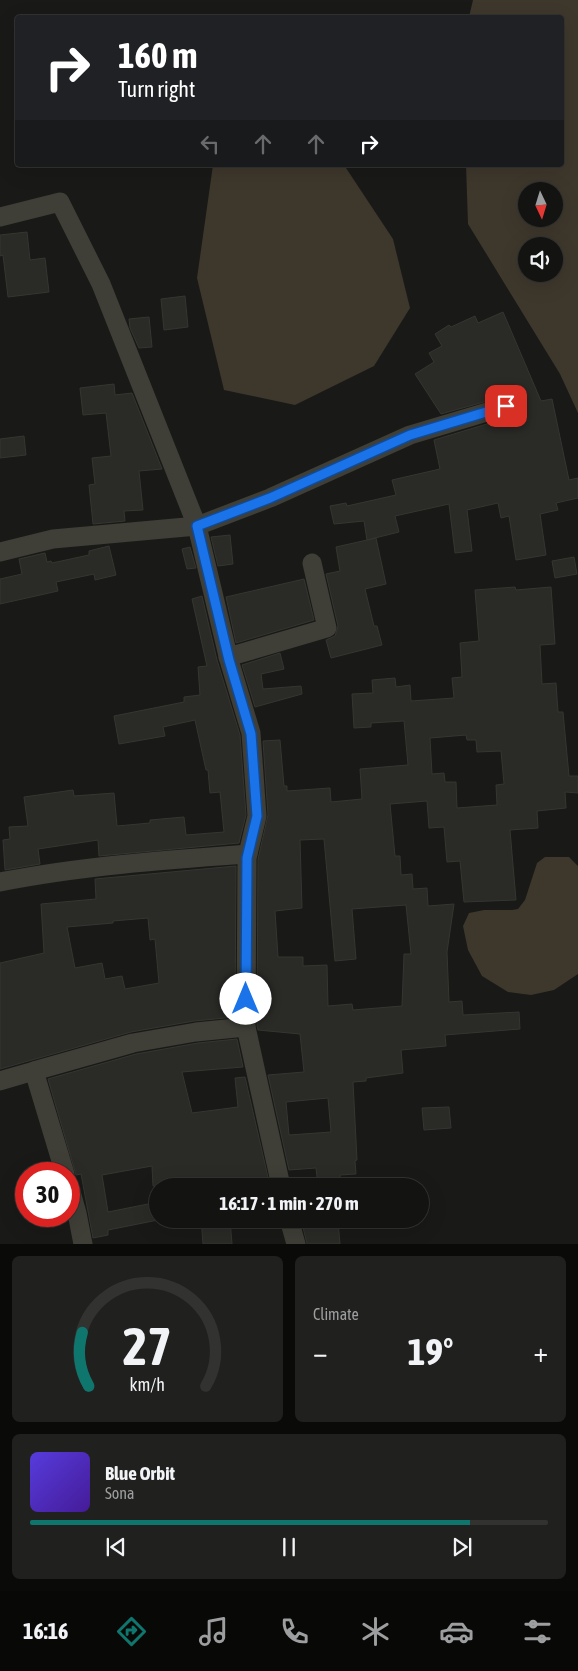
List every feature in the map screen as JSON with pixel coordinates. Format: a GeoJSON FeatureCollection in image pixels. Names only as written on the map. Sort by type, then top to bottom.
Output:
{"type":"FeatureCollection","features":[{"type":"Feature","properties":{"kind":"street"},"geometry":{"type":"LineString","coordinates":[[0,217],[60,202],[100,284],[197,526],[228,657],[251,734],[257,816],[248,854],[246,1027],[279,1178]]}},
{"type":"Feature","properties":{"kind":"street"},"geometry":{"type":"LineString","coordinates":[[0,552],[53,540],[197,526],[270,498],[410,435],[506,406]]}},
{"type":"Feature","properties":{"kind":"street"},"geometry":{"type":"LineString","coordinates":[[228,657],[327,628],[312,562]]}},
{"type":"Feature","properties":{"kind":"street"},"geometry":{"type":"LineString","coordinates":[[0,882],[171,859],[248,854]]}},
{"type":"Feature","properties":{"kind":"street"},"geometry":{"type":"LineString","coordinates":[[0,1081],[133,1042],[196,1032],[246,1027]]}},
{"type":"Feature","properties":{"kind":"street"},"geometry":{"type":"LineString","coordinates":[[34,1071],[61,1162]]}},
{"type":"Feature","properties":{"kind":"street"},"geometry":{"type":"LineString","coordinates":[[80,1226],[83,1244]]}},
{"type":"Feature","properties":{"kind":"street"},"geometry":{"type":"LineString","coordinates":[[292,1228],[296,1244]]}},
{"type":"Feature","properties":{"kind":"shaded area"},"geometry":{"type":"Polygon","coordinates":[[[473,0],[578,0],[578,413],[560,374],[468,224],[466,167],[564,167],[564,15],[469,15],[473,0]]]}},
{"type":"Feature","properties":{"kind":"shaded area"},"geometry":{"type":"Polygon","coordinates":[[[213,167],[345,167],[393,239],[410,308],[374,366],[295,405],[224,390],[197,278],[213,167]]]}},
{"type":"Feature","properties":{"kind":"shaded area"},"geometry":{"type":"Polygon","coordinates":[[[545,857],[569,857],[578,866],[578,974],[554,990],[531,995],[508,992],[482,976],[468,950],[463,926],[469,913],[484,910],[518,909],[525,900],[537,863],[545,857]]]}},
{"type":"Feature","properties":{"kind":"building"},"geometry":{"type":"Polygon","coordinates":[[[27,232],[30,260],[45,258],[49,292],[8,297],[3,255],[0,256],[0,235],[27,232]]]}},
{"type":"Feature","properties":{"kind":"building"},"geometry":{"type":"Polygon","coordinates":[[[185,296],[188,327],[164,330],[161,299],[185,296]]]}},
{"type":"Feature","properties":{"kind":"building"},"geometry":{"type":"Polygon","coordinates":[[[503,312],[541,401],[552,399],[569,480],[578,478],[578,498],[556,503],[558,510],[540,514],[546,555],[516,560],[509,516],[501,518],[498,503],[467,510],[472,551],[455,553],[449,504],[395,516],[399,532],[367,540],[364,521],[334,524],[330,506],[346,503],[347,506],[396,495],[392,480],[440,469],[434,440],[510,417],[515,413],[518,408],[518,402],[509,395],[441,414],[415,374],[434,362],[429,353],[442,346],[435,334],[449,325],[451,327],[475,316],[478,323],[503,312]]]}},
{"type":"Feature","properties":{"kind":"building"},"geometry":{"type":"Polygon","coordinates":[[[149,317],[152,347],[139,348],[130,328],[129,319],[149,317]]]}},
{"type":"Feature","properties":{"kind":"building"},"geometry":{"type":"Polygon","coordinates":[[[114,384],[115,395],[132,393],[162,469],[139,471],[143,510],[124,511],[125,521],[93,524],[89,485],[95,484],[92,458],[111,456],[106,413],[83,415],[80,388],[114,384]]]}},
{"type":"Feature","properties":{"kind":"building"},"geometry":{"type":"Polygon","coordinates":[[[24,436],[26,455],[0,458],[0,439],[24,436]]]}},
{"type":"Feature","properties":{"kind":"building"},"geometry":{"type":"Polygon","coordinates":[[[230,535],[233,564],[218,566],[211,537],[230,535]]]}},
{"type":"Feature","properties":{"kind":"building"},"geometry":{"type":"Polygon","coordinates":[[[376,538],[386,584],[365,589],[374,626],[377,626],[382,645],[331,658],[326,640],[335,636],[338,626],[326,574],[340,571],[336,547],[376,538]]]}},
{"type":"Feature","properties":{"kind":"building"},"geometry":{"type":"Polygon","coordinates":[[[109,546],[116,575],[95,580],[94,574],[56,582],[58,591],[0,604],[0,579],[22,574],[19,559],[45,553],[47,562],[51,561],[52,563],[89,555],[89,551],[109,546]]]}},
{"type":"Feature","properties":{"kind":"building"},"geometry":{"type":"Polygon","coordinates":[[[190,547],[196,568],[187,569],[182,549],[190,547]]]}},
{"type":"Feature","properties":{"kind":"building"},"geometry":{"type":"Polygon","coordinates":[[[574,557],[577,574],[555,578],[552,561],[574,557]]]}},
{"type":"Feature","properties":{"kind":"building"},"geometry":{"type":"Polygon","coordinates":[[[304,579],[314,620],[236,643],[226,597],[304,579]]]}},
{"type":"Feature","properties":{"kind":"building"},"geometry":{"type":"Polygon","coordinates":[[[515,587],[516,590],[551,587],[555,644],[540,645],[542,684],[556,683],[558,712],[563,712],[569,776],[578,776],[578,793],[565,792],[566,808],[537,811],[538,828],[510,830],[516,900],[464,902],[460,861],[447,862],[444,827],[429,828],[427,801],[390,804],[395,856],[400,856],[401,875],[412,874],[413,889],[427,888],[428,906],[454,904],[447,952],[449,1002],[462,1001],[463,1015],[519,1012],[520,1029],[445,1035],[446,1046],[401,1050],[403,1073],[366,1078],[366,1081],[353,1082],[356,1174],[340,1175],[340,1178],[317,1178],[316,1168],[289,1170],[268,1075],[304,1072],[300,1034],[258,1030],[257,1026],[258,859],[268,815],[263,741],[280,740],[284,786],[287,786],[287,791],[330,788],[331,802],[362,799],[360,769],[408,765],[404,721],[371,723],[371,727],[354,728],[352,694],[373,693],[372,680],[395,678],[396,687],[410,685],[411,701],[454,698],[452,678],[462,677],[460,643],[479,641],[475,590],[515,587]],[[466,735],[430,738],[432,774],[444,773],[445,782],[456,782],[457,808],[497,805],[496,785],[504,784],[501,751],[477,752],[476,740],[467,740],[466,735]],[[324,839],[300,840],[302,908],[275,911],[278,957],[303,957],[303,966],[327,965],[328,1006],[352,1004],[353,1010],[402,1006],[404,954],[411,954],[406,905],[352,909],[356,959],[335,961],[324,839]],[[328,1098],[286,1102],[289,1135],[331,1132],[328,1098]]]}},
{"type":"Feature","properties":{"kind":"building"},"geometry":{"type":"Polygon","coordinates":[[[202,596],[217,660],[240,735],[246,815],[239,843],[99,856],[98,840],[38,849],[40,864],[5,870],[3,840],[10,839],[9,827],[28,826],[24,797],[73,790],[74,796],[114,793],[117,826],[150,823],[150,820],[184,817],[186,835],[224,832],[220,792],[210,793],[208,770],[206,770],[195,720],[163,727],[165,736],[119,744],[114,716],[184,702],[184,697],[200,695],[198,667],[207,666],[192,599],[202,596]]]}},
{"type":"Feature","properties":{"kind":"building"},"geometry":{"type":"Polygon","coordinates":[[[280,653],[284,669],[261,674],[263,689],[301,686],[302,694],[255,707],[242,665],[280,653]]]}},
{"type":"Feature","properties":{"kind":"building"},"geometry":{"type":"Polygon","coordinates":[[[236,866],[235,1017],[194,1021],[131,1032],[0,1069],[0,963],[44,953],[41,904],[96,899],[95,879],[236,866]],[[148,918],[67,927],[75,968],[102,963],[105,979],[122,976],[125,989],[159,983],[155,939],[150,940],[148,918]]]}},
{"type":"Feature","properties":{"kind":"building"},"geometry":{"type":"Polygon","coordinates":[[[237,1039],[243,1067],[182,1072],[192,1113],[238,1107],[235,1078],[245,1077],[268,1178],[153,1178],[152,1166],[102,1175],[108,1212],[149,1204],[149,1222],[108,1230],[108,1235],[93,1238],[80,1174],[80,1162],[72,1162],[48,1079],[136,1054],[198,1043],[237,1039]]]}},
{"type":"Feature","properties":{"kind":"building"},"geometry":{"type":"Polygon","coordinates":[[[449,1107],[451,1128],[424,1130],[422,1108],[449,1107]]]}},
{"type":"Feature","properties":{"kind":"building"},"geometry":{"type":"Polygon","coordinates":[[[202,1228],[231,1228],[232,1244],[203,1244],[202,1228]]]}},
{"type":"Feature","properties":{"kind":"building"},"geometry":{"type":"Polygon","coordinates":[[[303,1228],[339,1228],[340,1244],[307,1244],[303,1228]]]}},
{"type":"Feature","properties":{"kind":"route"},"geometry":{"type":"LineString","coordinates":[[246,999],[247,858],[257,816],[251,734],[229,660],[197,526],[270,498],[410,435],[506,406]]}}]}
